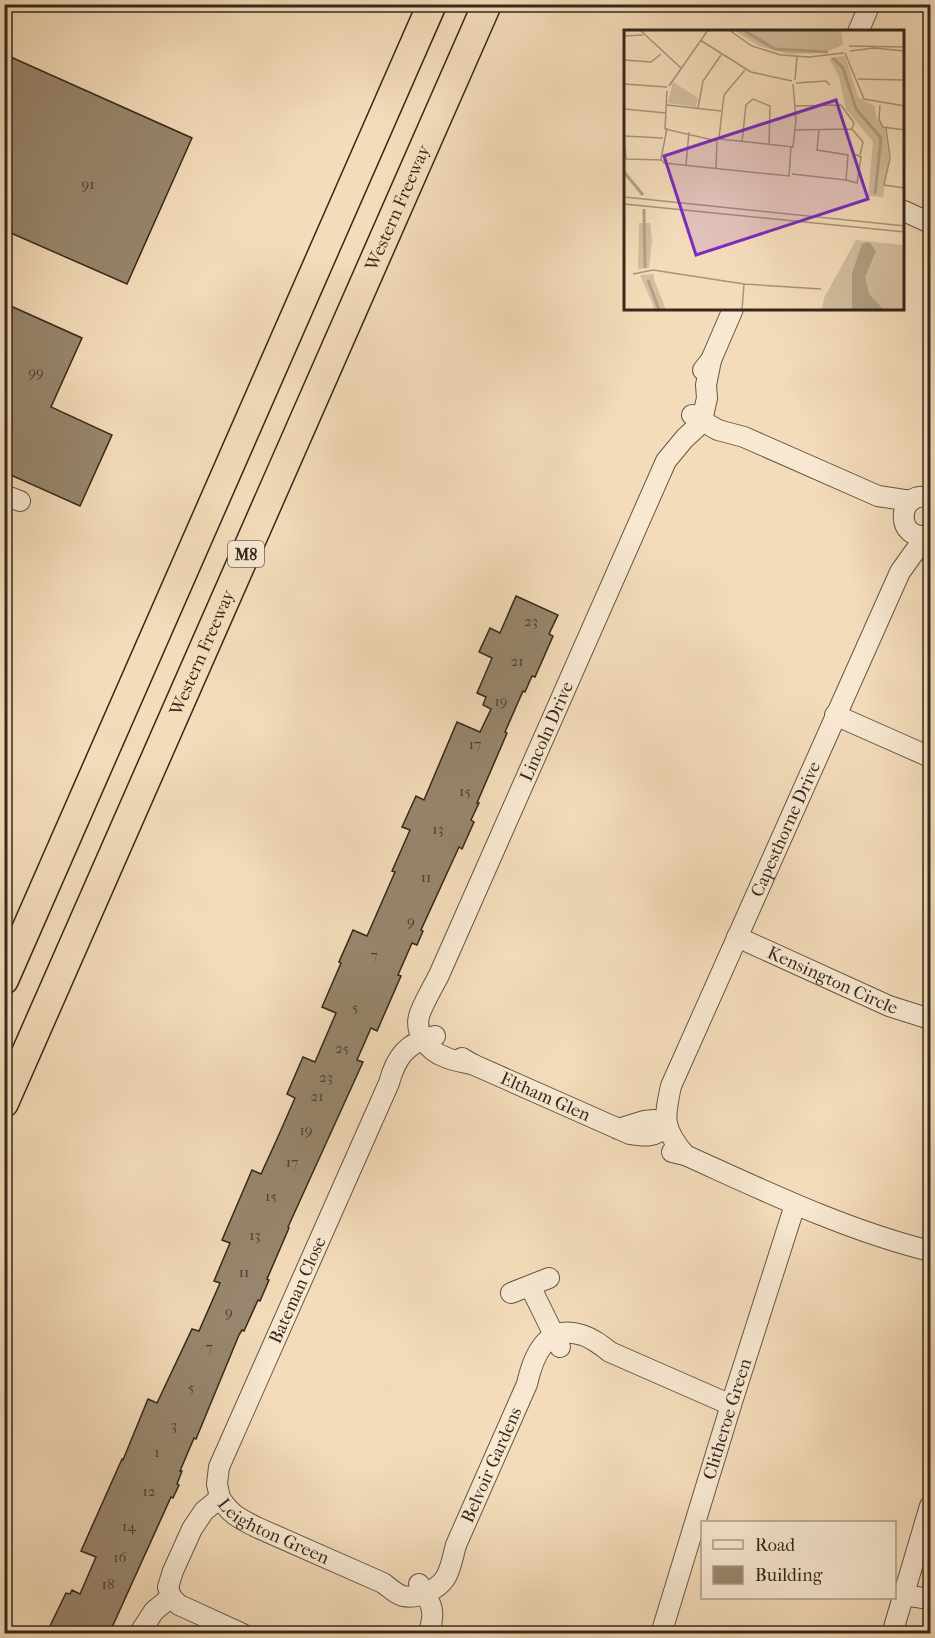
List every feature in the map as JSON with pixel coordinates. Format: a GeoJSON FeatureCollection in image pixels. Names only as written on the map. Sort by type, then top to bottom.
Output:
{"type":"FeatureCollection","features":[{"type":"Feature","properties":{"kind":"highway"},"geometry":{"type":"LineString","coordinates":[[4,980],[432,4]]}},
{"type":"Feature","properties":{"kind":"highway","name":"Western Freeway"},"geometry":{"type":"LineString","coordinates":[[4,1103],[488,4]]}},
{"type":"Feature","properties":{"kind":"street"},"geometry":{"type":"LineString","coordinates":[[859,30],[869,6]]}},
{"type":"Feature","properties":{"kind":"street"},"geometry":{"type":"LineString","coordinates":[[905,212],[930,223]]}},
{"type":"Feature","properties":{"kind":"street"},"geometry":{"type":"LineString","coordinates":[[733,310],[711,360],[702,372],[697,385],[698,417],[722,423],[744,437],[878,496],[917,531]]}},
{"type":"Feature","properties":{"kind":"street","name":"Lincoln Drive"},"geometry":{"type":"LineString","coordinates":[[428,1041],[431,1027],[427,1000],[666,461],[670,442],[698,417]]}},
{"type":"Feature","properties":{"kind":"street"},"geometry":{"type":"LineString","coordinates":[[878,496],[923,495]]}},
{"type":"Feature","properties":{"kind":"street","name":"Capesthorne Drive"},"geometry":{"type":"LineString","coordinates":[[659,1127],[666,1116],[671,1086],[917,531],[904,510],[923,495]]}},
{"type":"Feature","properties":{"kind":"street"},"geometry":{"type":"LineString","coordinates":[[835,715],[930,757]]}},
{"type":"Feature","properties":{"kind":"street","name":"Kensington Circle"},"geometry":{"type":"LineString","coordinates":[[737,937],[889,1006],[930,1019]]}},
{"type":"Feature","properties":{"kind":"street","name":"Eltham Glen"},"geometry":{"type":"LineString","coordinates":[[428,1041],[442,1044],[472,1064],[618,1129],[644,1121],[659,1127]]}},
{"type":"Feature","properties":{"kind":"street","name":"Bateman Close"},"geometry":{"type":"LineString","coordinates":[[220,1498],[216,1484],[219,1467],[390,1083],[404,1066],[422,1053],[428,1041]]}},
{"type":"Feature","properties":{"kind":"street"},"geometry":{"type":"LineString","coordinates":[[659,1127],[671,1137],[685,1155],[795,1205],[880,1237],[930,1251]]}},
{"type":"Feature","properties":{"kind":"street","name":"Clitheroe Green"},"geometry":{"type":"LineString","coordinates":[[661,1634],[795,1205]]}},
{"type":"Feature","properties":{"kind":"street"},"geometry":{"type":"LineString","coordinates":[[511,1293],[549,1278]]}},
{"type":"Feature","properties":{"kind":"street"},"geometry":{"type":"LineString","coordinates":[[530,1286],[557,1342],[610,1352],[731,1405]]}},
{"type":"Feature","properties":{"kind":"street","name":"Belvoir Gardens"},"geometry":{"type":"LineString","coordinates":[[422,1591],[456,1545],[527,1384],[557,1342]]}},
{"type":"Feature","properties":{"kind":"street","name":"Leighton Green"},"geometry":{"type":"LineString","coordinates":[[171,1597],[168,1587],[173,1570],[192,1529],[204,1511],[220,1498],[228,1510],[256,1527],[382,1583],[412,1585],[422,1591]]}},
{"type":"Feature","properties":{"kind":"street"},"geometry":{"type":"LineString","coordinates":[[892,1634],[930,1506]]}},
{"type":"Feature","properties":{"kind":"street"},"geometry":{"type":"LineString","coordinates":[[422,1591],[423,1634]]}},
{"type":"Feature","properties":{"kind":"street"},"geometry":{"type":"LineString","coordinates":[[422,1591],[431,1602],[433,1612],[428,1634]]}},
{"type":"Feature","properties":{"kind":"street"},"geometry":{"type":"LineString","coordinates":[[903,1595],[930,1599]]}},
{"type":"Feature","properties":{"kind":"street"},"geometry":{"type":"LineString","coordinates":[[139,1634],[154,1611],[171,1597],[179,1605],[243,1634]]}},
{"type":"Feature","properties":{"kind":"building"},"geometry":{"type":"Polygon","coordinates":[[[4,54],[192,138],[127,284],[4,230],[4,54]]]}},
{"type":"Feature","properties":{"kind":"building"},"geometry":{"type":"Polygon","coordinates":[[[4,303],[82,338],[51,407],[112,435],[80,506],[4,472],[4,303]]]}},
{"type":"Feature","properties":{"kind":"building"},"geometry":{"type":"Polygon","coordinates":[[[516,596],[558,615],[549,634],[553,636],[535,677],[532,676],[525,692],[523,691],[505,732],[507,733],[477,803],[479,803],[471,820],[474,822],[462,849],[459,847],[421,930],[423,931],[417,945],[412,943],[398,975],[401,976],[377,1031],[371,1028],[357,1060],[363,1062],[288,1227],[260,1301],[258,1300],[244,1331],[242,1330],[239,1335],[196,1439],[194,1438],[180,1471],[182,1471],[177,1484],[179,1485],[173,1498],[171,1497],[109,1634],[46,1634],[66,1593],[70,1594],[72,1590],[80,1594],[96,1557],[81,1551],[148,1399],[157,1403],[192,1329],[199,1331],[220,1283],[214,1281],[230,1243],[222,1240],[252,1170],[261,1174],[277,1139],[295,1098],[287,1094],[303,1057],[315,1062],[336,1013],[322,1007],[341,963],[339,962],[353,930],[367,936],[395,872],[392,871],[410,830],[402,827],[416,796],[424,800],[457,722],[480,732],[491,709],[483,705],[486,697],[477,693],[492,658],[479,652],[490,628],[500,633],[516,596]]]}}]}
